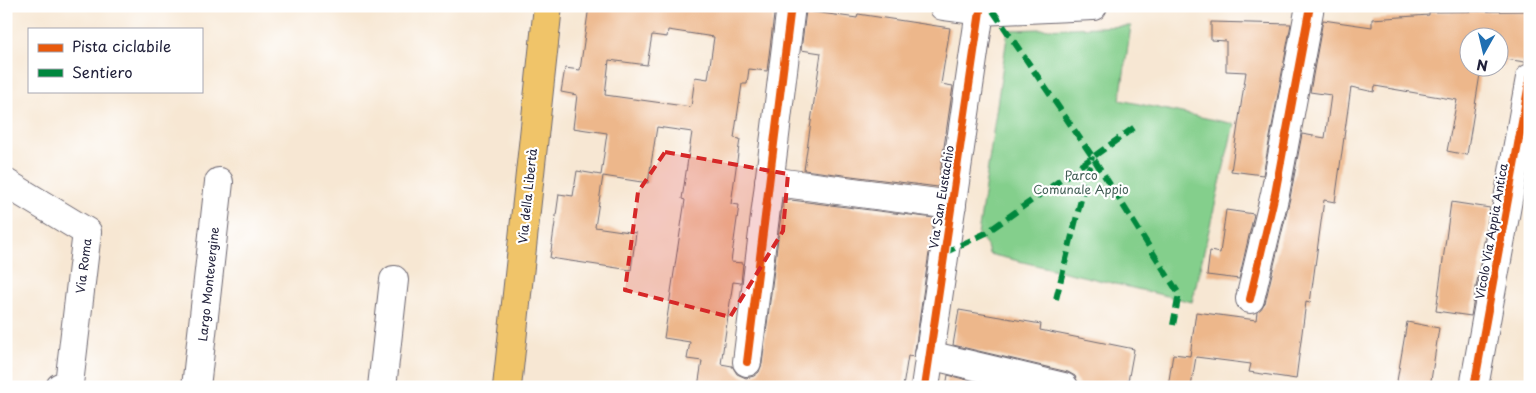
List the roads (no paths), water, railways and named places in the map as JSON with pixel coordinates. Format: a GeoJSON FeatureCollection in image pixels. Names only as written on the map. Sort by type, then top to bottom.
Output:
{"type":"FeatureCollection","features":[{"type":"Feature","properties":{"kind":"main road","name":"Via della Libertà"},"geometry":{"type":"LineString","coordinates":[[507,387],[548,6]]}},
{"type":"Feature","properties":{"kind":"street"},"geometry":{"type":"LineString","coordinates":[[746,362],[791,6]]}},
{"type":"Feature","properties":{"kind":"street"},"geometry":{"type":"LineString","coordinates":[[943,6],[980,12],[1093,6]]}},
{"type":"Feature","properties":{"kind":"street"},"geometry":{"type":"LineString","coordinates":[[1250,299],[1275,194],[1310,6]]}},
{"type":"Feature","properties":{"kind":"street","name":"Via San Eustachio"},"geometry":{"type":"LineString","coordinates":[[925,387],[980,12]]}},
{"type":"Feature","properties":{"kind":"street","name":"Vicolo Via Appia Antica"},"geometry":{"type":"LineString","coordinates":[[1474,387],[1530,78]]}},
{"type":"Feature","properties":{"kind":"street"},"geometry":{"type":"LineString","coordinates":[[769,181],[952,205]]}},
{"type":"Feature","properties":{"kind":"street","name":"Largo Montevergine"},"geometry":{"type":"LineString","coordinates":[[196,387],[219,182]]}},
{"type":"Feature","properties":{"kind":"street","name":"Via Roma"},"geometry":{"type":"LineString","coordinates":[[6,183],[87,232],[69,384],[60,387]]}},
{"type":"Feature","properties":{"kind":"street"},"geometry":{"type":"LineString","coordinates":[[382,387],[394,280]]}},
{"type":"Feature","properties":{"kind":"street"},"geometry":{"type":"LineString","coordinates":[[929,355],[1064,387]]}},
{"type":"Feature","properties":{"kind":"park label","name":"Parco Comunale Appio"},"geometry":{"type":"Point","coordinates":[1081,182]}}]}
